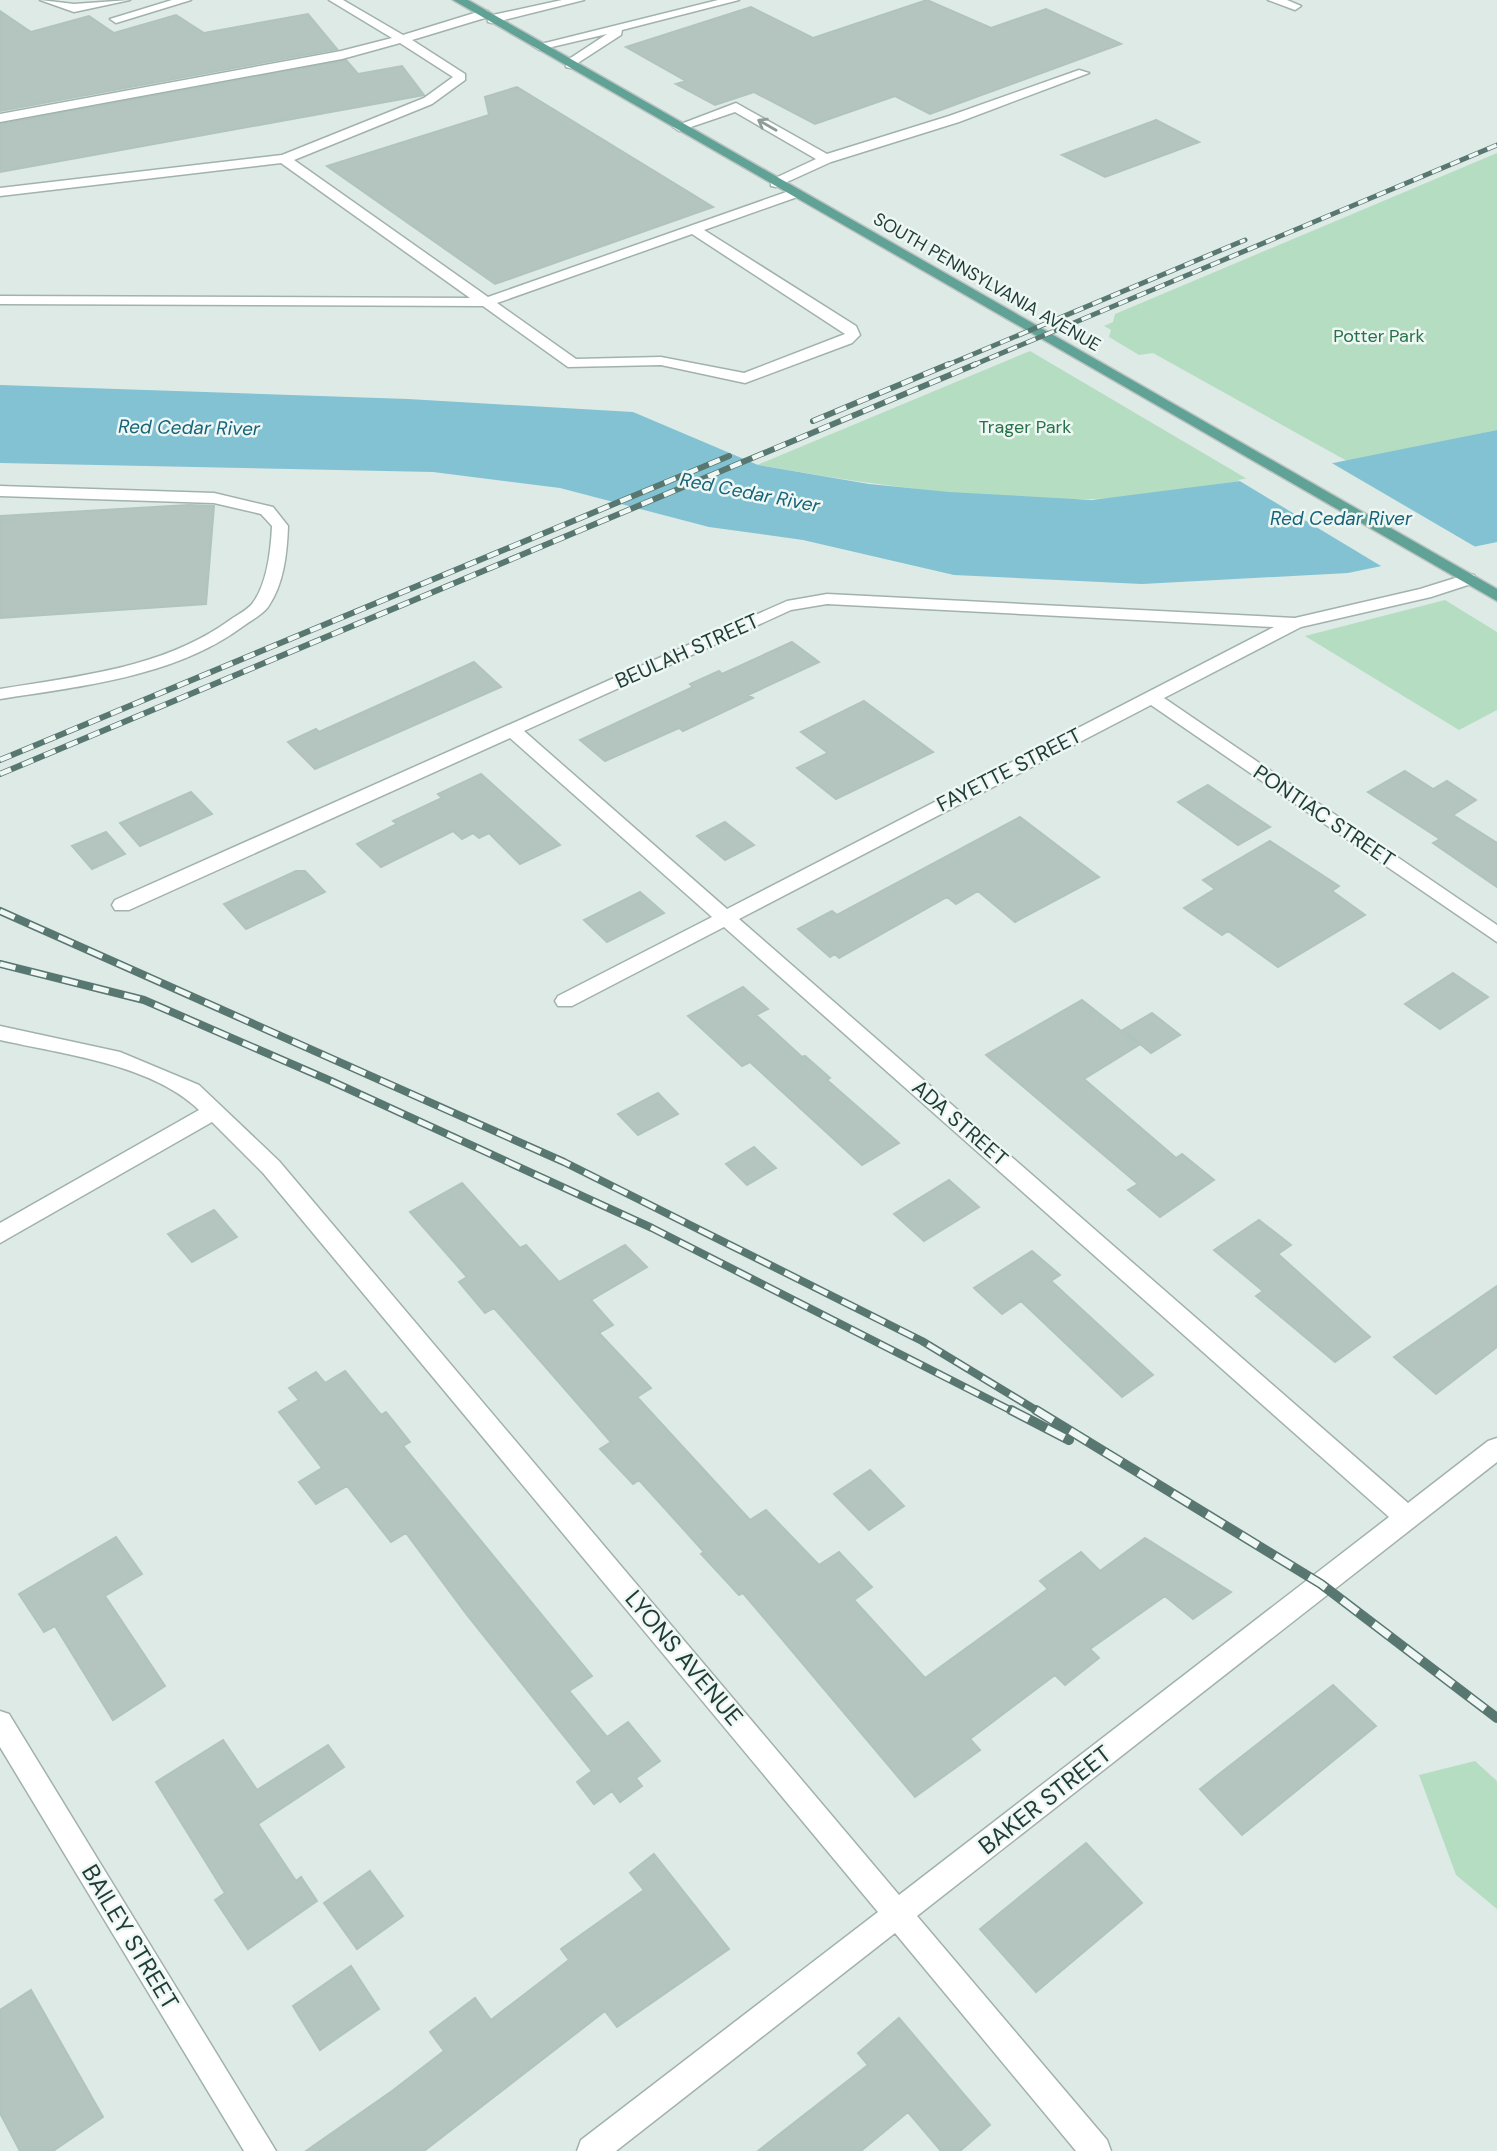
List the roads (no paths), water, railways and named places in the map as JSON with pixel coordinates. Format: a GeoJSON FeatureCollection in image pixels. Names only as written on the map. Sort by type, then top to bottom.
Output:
{"type":"FeatureCollection","features":[{"type":"Feature","properties":{"kind":"main road","name":"SOUTH PENNSYLVANIA AVENUE"},"geometry":{"type":"LineString","coordinates":[[459,0],[1285,471],[1497,596]]}},
{"type":"Feature","properties":{"kind":"street"},"geometry":{"type":"LineString","coordinates":[[46,0],[74,8],[124,0]]}},
{"type":"Feature","properties":{"kind":"street"},"geometry":{"type":"LineString","coordinates":[[116,19],[185,0]]}},
{"type":"Feature","properties":{"kind":"street"},"geometry":{"type":"LineString","coordinates":[[0,192],[284,159],[428,101],[461,77],[335,0]]}},
{"type":"Feature","properties":{"kind":"street"},"geometry":{"type":"LineString","coordinates":[[0,118],[342,55],[488,17],[578,0]]}},
{"type":"Feature","properties":{"kind":"street"},"geometry":{"type":"LineString","coordinates":[[539,46],[733,0]]}},
{"type":"Feature","properties":{"kind":"street"},"geometry":{"type":"LineString","coordinates":[[1274,0],[1295,6]]}},
{"type":"Feature","properties":{"kind":"street"},"geometry":{"type":"LineString","coordinates":[[570,64],[627,24]]}},
{"type":"Feature","properties":{"kind":"street"},"geometry":{"type":"LineString","coordinates":[[776,183],[826,159],[954,120],[1083,73]]}},
{"type":"Feature","properties":{"kind":"street"},"geometry":{"type":"LineString","coordinates":[[679,127],[736,107],[826,159]]}},
{"type":"Feature","properties":{"kind":"street"},"geometry":{"type":"LineString","coordinates":[[284,159],[573,364],[661,361],[745,378],[847,340],[853,335],[851,329],[694,229]]}},
{"type":"Feature","properties":{"kind":"street"},"geometry":{"type":"LineString","coordinates":[[0,300],[486,302],[795,193]]}},
{"type":"Feature","properties":{"kind":"street"},"geometry":{"type":"LineString","coordinates":[[0,491],[214,498],[267,510],[280,526],[279,558],[260,606],[215,639],[165,661],[82,681],[0,694]]}},
{"type":"Feature","properties":{"kind":"street","name":"FAYETTE STREET"},"geometry":{"type":"LineString","coordinates":[[565,1001],[1295,623],[1426,593],[1468,579]]}},
{"type":"Feature","properties":{"kind":"street","name":"BEULAH STREET"},"geometry":{"type":"LineString","coordinates":[[122,905],[787,606],[804,601],[827,599],[1295,623]]}},
{"type":"Feature","properties":{"kind":"street","name":"PONTIAC STREET"},"geometry":{"type":"LineString","coordinates":[[1151,697],[1497,935]]}},
{"type":"Feature","properties":{"kind":"street","name":"ADA STREET"},"geometry":{"type":"LineString","coordinates":[[512,730],[1406,1517]]}},
{"type":"Feature","properties":{"kind":"street","name":"LYONS AVENUE"},"geometry":{"type":"LineString","coordinates":[[0,1033],[120,1059],[192,1090],[271,1167],[1096,2151]]}},
{"type":"Feature","properties":{"kind":"street"},"geometry":{"type":"LineString","coordinates":[[0,1234],[214,1111]]}},
{"type":"Feature","properties":{"kind":"street","name":"BAKER STREET"},"geometry":{"type":"LineString","coordinates":[[592,2151],[1497,1448]]}},
{"type":"Feature","properties":{"kind":"street","name":"BAILEY STREET"},"geometry":{"type":"LineString","coordinates":[[0,1723],[261,2151]]}},
{"type":"Feature","properties":{"kind":"water","name":"Red Cedar River"},"geometry":{"type":"Polygon","coordinates":[[[0,385],[408,399],[633,412],[758,465],[869,484],[949,492],[1092,500],[1249,480],[1497,430],[1497,542],[1348,573],[1142,584],[954,575],[803,540],[709,527],[560,488],[433,472],[0,463],[0,385]]]}},
{"type":"Feature","properties":{"kind":"railway"},"geometry":{"type":"LineString","coordinates":[[971,366],[1497,145]]}},
{"type":"Feature","properties":{"kind":"railway"},"geometry":{"type":"LineString","coordinates":[[945,366],[1245,240]]}},
{"type":"Feature","properties":{"kind":"railway"},"geometry":{"type":"LineString","coordinates":[[813,421],[949,364]]}},
{"type":"Feature","properties":{"kind":"railway"},"geometry":{"type":"LineString","coordinates":[[0,774],[976,364]]}},
{"type":"Feature","properties":{"kind":"railway"},"geometry":{"type":"LineString","coordinates":[[0,760],[729,456]]}},
{"type":"Feature","properties":{"kind":"railway"},"geometry":{"type":"LineString","coordinates":[[0,911],[564,1162],[922,1341],[1039,1412]]}},
{"type":"Feature","properties":{"kind":"railway"},"geometry":{"type":"LineString","coordinates":[[0,964],[144,1000],[331,1081],[652,1228],[1014,1412]]}},
{"type":"Feature","properties":{"kind":"railway"},"geometry":{"type":"LineString","coordinates":[[1011,1410],[1069,1440]]}},
{"type":"Feature","properties":{"kind":"railway"},"geometry":{"type":"LineString","coordinates":[[1036,1410],[1321,1584],[1497,1718]]}},
{"type":"Feature","properties":{"kind":"park label","name":"Potter Park"},"geometry":{"type":"Point","coordinates":[1379,336]}},
{"type":"Feature","properties":{"kind":"park label","name":"Trager Park"},"geometry":{"type":"Point","coordinates":[1025,427]}}]}
